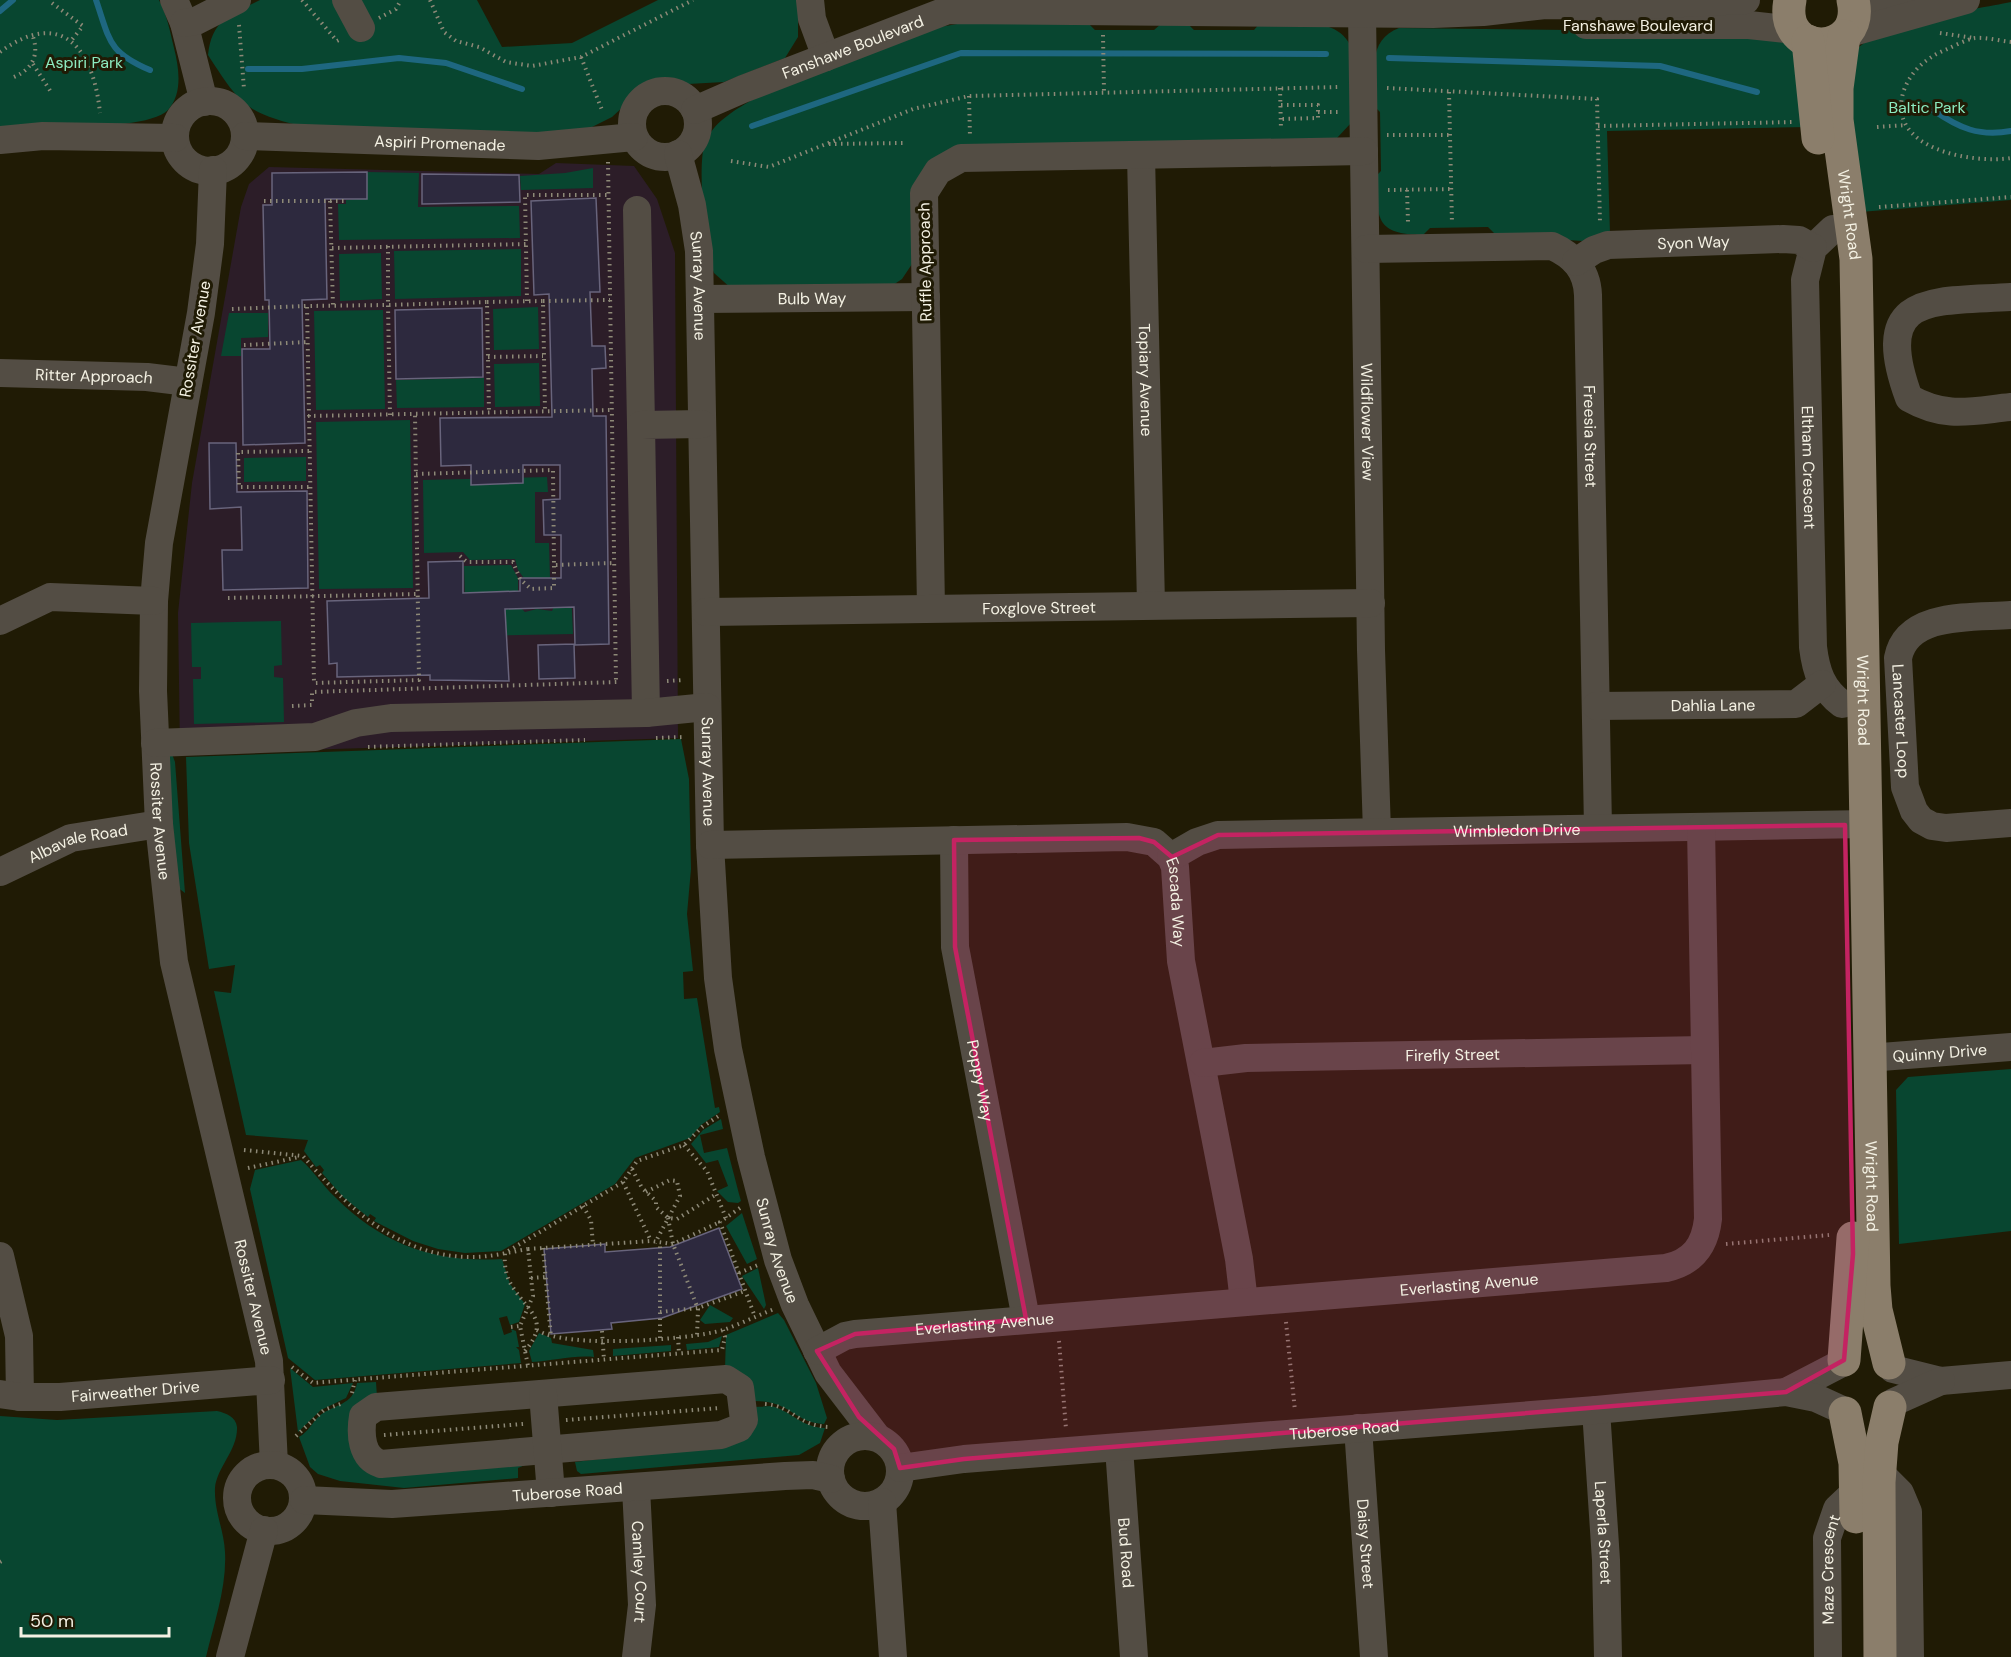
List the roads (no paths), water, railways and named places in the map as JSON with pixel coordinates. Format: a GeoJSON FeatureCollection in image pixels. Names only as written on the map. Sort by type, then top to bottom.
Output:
{"type":"FeatureCollection","features":[{"type":"Feature","properties":{"kind":"main road","name":"Wright Road"},"geometry":{"type":"LineString","coordinates":[[1841,1362],[1853,1254],[1856,259],[1837,120],[1837,88],[1845,35],[1855,14],[1853,0]]}},
{"type":"Feature","properties":{"kind":"main road","name":"Wright Road"},"geometry":{"type":"LineString","coordinates":[[1797,24],[1819,147],[1823,238],[1832,694],[1856,825],[1868,1058],[1874,1286],[1876,1310],[1891,1366]]}},
{"type":"Feature","properties":{"kind":"main road"},"geometry":{"type":"LineString","coordinates":[[1797,24],[1830,43],[1845,35]]}},
{"type":"Feature","properties":{"kind":"main road"},"geometry":{"type":"LineString","coordinates":[[1859,1657],[1867,1482],[1882,1442],[1898,1386],[1891,1366],[1872,1354],[1853,1355],[1841,1362],[1831,1387],[1867,1482],[1880,1657]]}},
{"type":"Feature","properties":{"kind":"main road"},"geometry":{"type":"LineString","coordinates":[[1842,1411],[1864,1419],[1874,1418],[1892,1405]]}},
{"type":"Feature","properties":{"kind":"street"},"geometry":{"type":"LineString","coordinates":[[346,0],[361,28]]}},
{"type":"Feature","properties":{"kind":"street"},"geometry":{"type":"LineString","coordinates":[[810,0],[812,19],[826,57]]}},
{"type":"Feature","properties":{"kind":"street","name":"Fanshawe Boulevard"},"geometry":{"type":"LineString","coordinates":[[695,110],[948,10],[1032,6],[1253,6],[1362,12],[1545,5],[1621,6],[1746,0]]}},
{"type":"Feature","properties":{"kind":"street"},"geometry":{"type":"LineString","coordinates":[[1874,0],[1957,2]]}},
{"type":"Feature","properties":{"kind":"street"},"geometry":{"type":"LineString","coordinates":[[1845,35],[1957,2]]}},
{"type":"Feature","properties":{"kind":"street","name":"Fanshawe Boulevard"},"geometry":{"type":"LineString","coordinates":[[1479,8],[1526,24],[1797,24]]}},
{"type":"Feature","properties":{"kind":"street"},"geometry":{"type":"LineString","coordinates":[[179,12],[196,21],[238,12]]}},
{"type":"Feature","properties":{"kind":"street"},"geometry":{"type":"LineString","coordinates":[[179,12],[204,102]]}},
{"type":"Feature","properties":{"kind":"street","name":"Wildflower View"},"geometry":{"type":"LineString","coordinates":[[1362,12],[1374,143],[1366,249],[1377,832]]}},
{"type":"Feature","properties":{"kind":"street"},"geometry":{"type":"LineString","coordinates":[[671,92],[681,96],[695,110],[697,131],[687,149],[678,154],[657,156],[647,152],[634,137],[632,127],[636,108],[651,94],[671,92]]}},
{"type":"Feature","properties":{"kind":"street"},"geometry":{"type":"LineString","coordinates":[[212,101],[229,107],[241,119],[245,136],[237,157],[224,168],[213,171],[190,165],[180,153],[176,138],[180,119],[194,105],[204,102],[212,101]]}},
{"type":"Feature","properties":{"kind":"street"},"geometry":{"type":"LineString","coordinates":[[0,140],[43,136],[176,138]]}},
{"type":"Feature","properties":{"kind":"street","name":"Aspiri Promenade"},"geometry":{"type":"LineString","coordinates":[[245,136],[538,146],[634,137]]}},
{"type":"Feature","properties":{"kind":"street","name":"Ruffle Approach"},"geometry":{"type":"LineString","coordinates":[[931,608],[924,193],[933,176],[942,168],[961,158],[1141,155],[1374,143]]}},
{"type":"Feature","properties":{"kind":"street","name":"Sunray Avenue"},"geometry":{"type":"LineString","coordinates":[[678,154],[696,228],[700,299],[710,845],[718,978],[737,1092],[778,1260],[795,1305],[823,1362],[877,1437]]}},
{"type":"Feature","properties":{"kind":"street","name":"Topiary Avenue"},"geometry":{"type":"LineString","coordinates":[[1141,155],[1151,605]]}},
{"type":"Feature","properties":{"kind":"street","name":"Rossiter Avenue"},"geometry":{"type":"LineString","coordinates":[[213,171],[210,244],[159,543],[154,602],[155,743],[159,824],[174,962],[265,1340],[278,1370],[274,1465]]}},
{"type":"Feature","properties":{"kind":"street"},"geometry":{"type":"LineString","coordinates":[[638,210],[645,682],[649,725]]}},
{"type":"Feature","properties":{"kind":"street","name":"Syon Way"},"geometry":{"type":"LineString","coordinates":[[1576,262],[1608,245],[1823,238]]}},
{"type":"Feature","properties":{"kind":"street"},"geometry":{"type":"LineString","coordinates":[[1366,249],[1542,244],[1563,251],[1576,262]]}},
{"type":"Feature","properties":{"kind":"street","name":"Freesia Street"},"geometry":{"type":"LineString","coordinates":[[1576,262],[1584,273],[1588,288],[1598,828]]}},
{"type":"Feature","properties":{"kind":"street","name":"Bulb Way"},"geometry":{"type":"LineString","coordinates":[[700,299],[926,297]]}},
{"type":"Feature","properties":{"kind":"street"},"geometry":{"type":"LineString","coordinates":[[2011,297],[1918,306],[1905,317],[1901,326],[1897,356],[1909,398],[1929,409],[1950,412],[2011,407]]}},
{"type":"Feature","properties":{"kind":"street","name":"Ritter Approach"},"geometry":{"type":"LineString","coordinates":[[0,373],[147,377],[188,382]]}},
{"type":"Feature","properties":{"kind":"street"},"geometry":{"type":"LineString","coordinates":[[641,425],[702,424]]}},
{"type":"Feature","properties":{"kind":"street"},"geometry":{"type":"LineString","coordinates":[[0,621],[50,597],[154,602]]}},
{"type":"Feature","properties":{"kind":"street","name":"Foxglove Street"},"geometry":{"type":"LineString","coordinates":[[706,612],[1371,603]]}},
{"type":"Feature","properties":{"kind":"street","name":"Lancaster Loop"},"geometry":{"type":"LineString","coordinates":[[2011,615],[1939,621],[1924,626],[1904,642],[1898,658],[1905,787],[1914,811],[1932,826],[1946,828],[2011,823]]}},
{"type":"Feature","properties":{"kind":"street","name":"Dahlia Lane"},"geometry":{"type":"LineString","coordinates":[[1596,706],[1796,704],[1832,694]]}},
{"type":"Feature","properties":{"kind":"street"},"geometry":{"type":"LineString","coordinates":[[155,743],[315,737],[356,723],[391,718],[649,725],[707,708]]}},
{"type":"Feature","properties":{"kind":"street","name":"Albavale Road"},"geometry":{"type":"LineString","coordinates":[[0,872],[71,838],[159,824]]}},
{"type":"Feature","properties":{"kind":"street","name":"Wimbledon Drive"},"geometry":{"type":"LineString","coordinates":[[1171,857],[1197,842],[1218,835],[1856,825]]}},
{"type":"Feature","properties":{"kind":"street","name":"Everlasting Avenue"},"geometry":{"type":"LineString","coordinates":[[823,1362],[844,1336],[855,1334],[1666,1268],[1682,1263],[1701,1248],[1707,1234],[1701,827]]}},
{"type":"Feature","properties":{"kind":"street","name":"Escada Way"},"geometry":{"type":"LineString","coordinates":[[710,845],[1139,838],[1154,842],[1171,857],[1177,874],[1181,961],[1203,1064],[1239,1259],[1244,1302]]}},
{"type":"Feature","properties":{"kind":"street","name":"Poppy Way"},"geometry":{"type":"LineString","coordinates":[[954,840],[955,947],[1026,1319]]}},
{"type":"Feature","properties":{"kind":"street","name":"Quinny Drive"},"geometry":{"type":"LineString","coordinates":[[1868,1058],[2011,1047]]}},
{"type":"Feature","properties":{"kind":"street","name":"Firefly Street"},"geometry":{"type":"LineString","coordinates":[[1203,1064],[1246,1058],[1704,1050]]}},
{"type":"Feature","properties":{"kind":"street"},"geometry":{"type":"LineString","coordinates":[[0,1256],[19,1335],[10,1395]]}},
{"type":"Feature","properties":{"kind":"street","name":"Sunray Avenue"},"geometry":{"type":"LineString","coordinates":[[823,1362],[837,1435]]}},
{"type":"Feature","properties":{"kind":"street","name":"Tuberose Road"},"geometry":{"type":"LineString","coordinates":[[1786,1392],[1841,1362]]}},
{"type":"Feature","properties":{"kind":"street"},"geometry":{"type":"LineString","coordinates":[[1891,1366],[1941,1381]]}},
{"type":"Feature","properties":{"kind":"street","name":"Fairweather Drive"},"geometry":{"type":"LineString","coordinates":[[10,1395],[60,1397],[278,1370]]}},
{"type":"Feature","properties":{"kind":"street"},"geometry":{"type":"LineString","coordinates":[[1892,1405],[1941,1381],[2011,1375]]}},
{"type":"Feature","properties":{"kind":"street"},"geometry":{"type":"LineString","coordinates":[[726,1379],[740,1388],[744,1420],[739,1428],[722,1435],[381,1464],[368,1457],[362,1436],[363,1416],[376,1407],[543,1394],[726,1379]]}},
{"type":"Feature","properties":{"kind":"street","name":"Tuberose Road"},"geometry":{"type":"LineString","coordinates":[[900,1468],[964,1459],[1596,1410],[1786,1392],[1816,1398],[1842,1411]]}},
{"type":"Feature","properties":{"kind":"street"},"geometry":{"type":"LineString","coordinates":[[543,1394],[551,1493]]}},
{"type":"Feature","properties":{"kind":"street","name":"Laperla Street"},"geometry":{"type":"LineString","coordinates":[[1596,1410],[1606,1560],[1608,1657]]}},
{"type":"Feature","properties":{"kind":"street","name":"Daisy Street"},"geometry":{"type":"LineString","coordinates":[[1358,1428],[1374,1657]]}},
{"type":"Feature","properties":{"kind":"street"},"geometry":{"type":"LineString","coordinates":[[837,1435],[877,1437],[894,1449],[900,1468],[896,1488],[869,1503],[840,1495],[831,1479],[837,1435]]}},
{"type":"Feature","properties":{"kind":"street","name":"Bud Road"},"geometry":{"type":"LineString","coordinates":[[1119,1448],[1134,1657]]}},
{"type":"Feature","properties":{"kind":"street"},"geometry":{"type":"LineString","coordinates":[[274,1465],[289,1469],[297,1477],[302,1486],[304,1500],[298,1516],[290,1524],[280,1530],[264,1530],[248,1522],[241,1514],[237,1491],[249,1472],[258,1467],[274,1465]]}},
{"type":"Feature","properties":{"kind":"street","name":"Tuberose Road"},"geometry":{"type":"LineString","coordinates":[[304,1500],[392,1504],[785,1476],[813,1475],[831,1479]]}},
{"type":"Feature","properties":{"kind":"street"},"geometry":{"type":"LineString","coordinates":[[1867,1482],[1900,1493],[1908,1512],[1910,1657]]}},
{"type":"Feature","properties":{"kind":"street","name":"Maze Crescent"},"geometry":{"type":"LineString","coordinates":[[1828,1657],[1827,1538],[1837,1509],[1867,1482]]}},
{"type":"Feature","properties":{"kind":"street","name":"Camley Court"},"geometry":{"type":"LineString","coordinates":[[636,1488],[642,1605],[636,1657]]}},
{"type":"Feature","properties":{"kind":"street"},"geometry":{"type":"LineString","coordinates":[[869,1503],[888,1588],[892,1657]]}},
{"type":"Feature","properties":{"kind":"street"},"geometry":{"type":"LineString","coordinates":[[230,1657],[264,1530]]}},
{"type":"Feature","properties":{"kind":"waterway"},"geometry":{"type":"LineString","coordinates":[[0,11],[13,0]]}},
{"type":"Feature","properties":{"kind":"waterway"},"geometry":{"type":"LineString","coordinates":[[96,0],[112,44],[136,64],[150,70]]}},
{"type":"Feature","properties":{"kind":"waterway"},"geometry":{"type":"LineString","coordinates":[[752,126],[961,53],[1326,54]]}},
{"type":"Feature","properties":{"kind":"waterway"},"geometry":{"type":"LineString","coordinates":[[248,69],[302,69],[399,58],[446,63],[522,89]]}},
{"type":"Feature","properties":{"kind":"waterway"},"geometry":{"type":"LineString","coordinates":[[1389,58],[1660,66],[1757,92]]}},
{"type":"Feature","properties":{"kind":"waterway"},"geometry":{"type":"LineString","coordinates":[[1933,110],[1970,130],[1989,133],[2011,131]]}},
{"type":"Feature","properties":{"kind":"park label","name":"Aspiri Park"},"geometry":{"type":"Point","coordinates":[84,62]}},
{"type":"Feature","properties":{"kind":"park label","name":"Baltic Park"},"geometry":{"type":"Point","coordinates":[1927,107]}}]}
